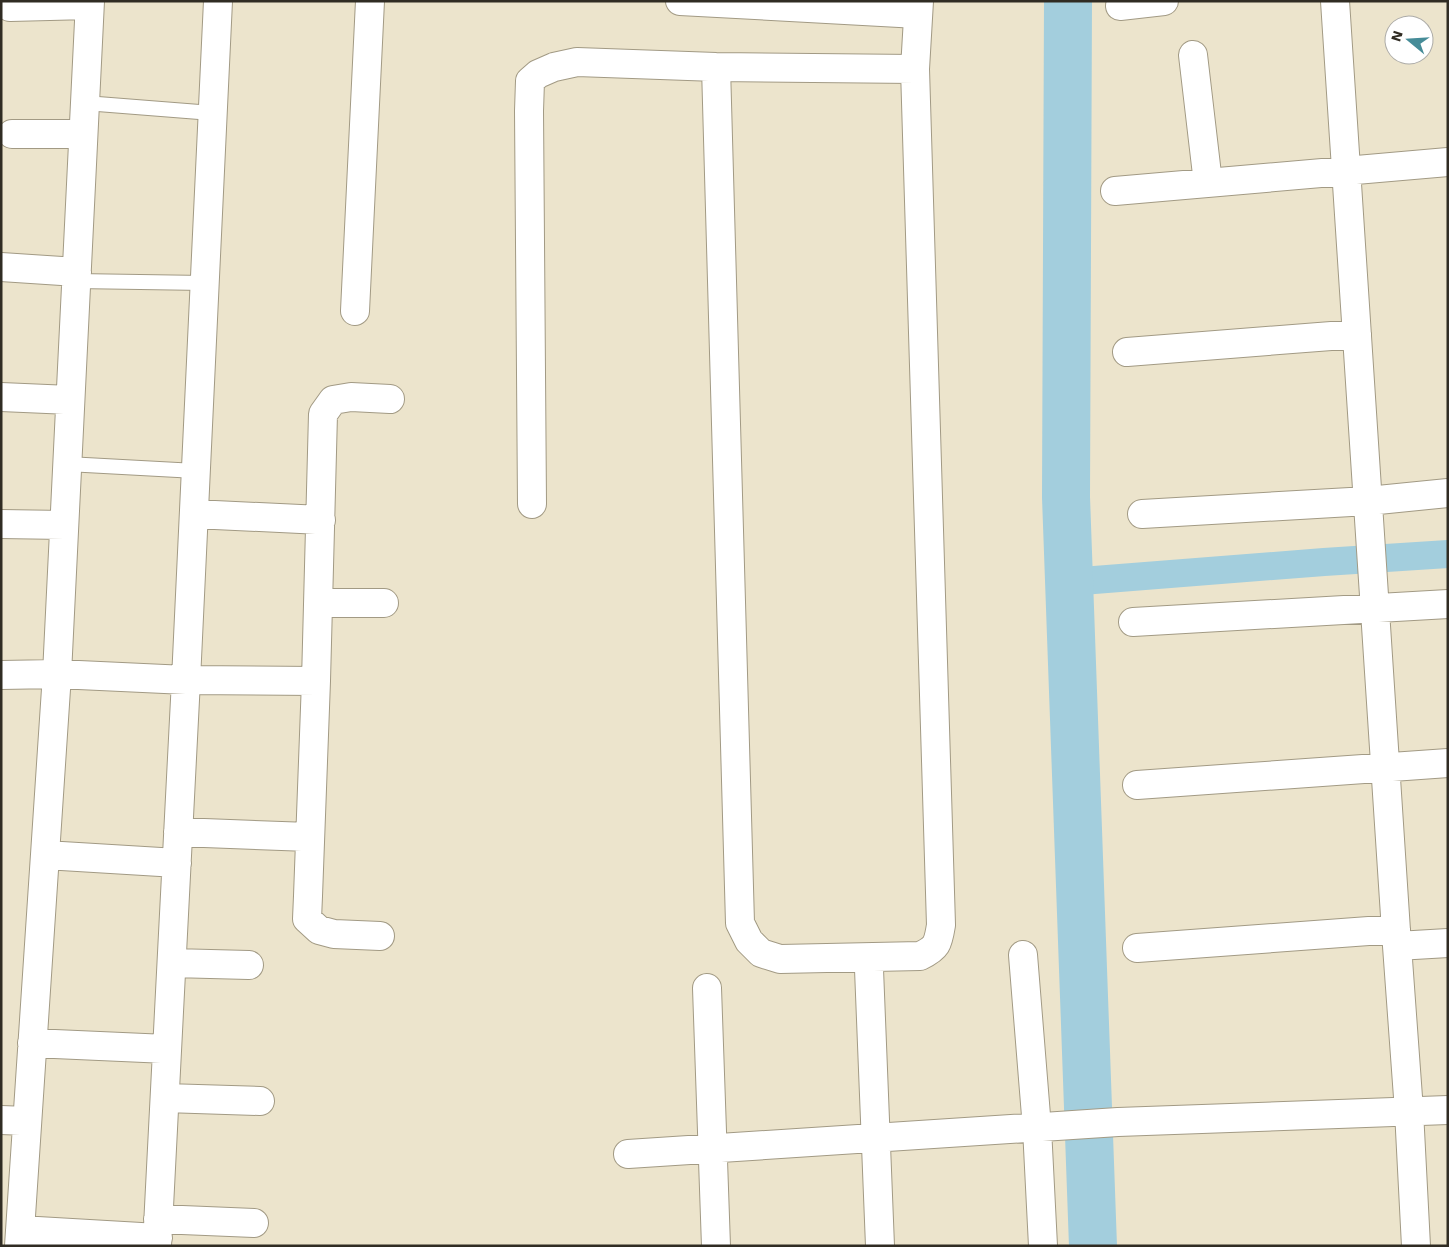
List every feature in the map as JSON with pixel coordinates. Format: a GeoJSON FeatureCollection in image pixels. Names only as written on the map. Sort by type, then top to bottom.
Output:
{"type":"FeatureCollection","features":[{"type":"Feature","properties":{"kind":"street"},"geometry":{"type":"LineString","coordinates":[[158,1234],[218,1]]}},
{"type":"Feature","properties":{"kind":"street"},"geometry":{"type":"LineString","coordinates":[[355,311],[370,1]]}},
{"type":"Feature","properties":{"kind":"street"},"geometry":{"type":"LineString","coordinates":[[680,1],[918,8],[915,69],[940,905],[939,941],[933,950],[920,956],[780,959],[761,953],[749,940],[740,924],[716,67]]}},
{"type":"Feature","properties":{"kind":"street"},"geometry":{"type":"LineString","coordinates":[[1120,6],[1164,1]]}},
{"type":"Feature","properties":{"kind":"street"},"geometry":{"type":"LineString","coordinates":[[1335,1],[1396,938],[1410,1111],[1416,1246]]}},
{"type":"Feature","properties":{"kind":"street"},"geometry":{"type":"LineString","coordinates":[[10,7],[89,3],[57,674],[32,1043],[14,1120],[14,1242],[158,1234],[254,1223]]}},
{"type":"Feature","properties":{"kind":"street"},"geometry":{"type":"LineString","coordinates":[[1193,55],[1208,183]]}},
{"type":"Feature","properties":{"kind":"street"},"geometry":{"type":"LineString","coordinates":[[532,504],[530,81],[538,74],[554,67],[577,62],[716,67],[915,69]]}},
{"type":"Feature","properties":{"kind":"street"},"geometry":{"type":"LineString","coordinates":[[12,134],[83,134]]}},
{"type":"Feature","properties":{"kind":"street"},"geometry":{"type":"LineString","coordinates":[[1114,191],[1448,162]]}},
{"type":"Feature","properties":{"kind":"street"},"geometry":{"type":"LineString","coordinates":[[1,267],[76,276]]}},
{"type":"Feature","properties":{"kind":"street"},"geometry":{"type":"LineString","coordinates":[[1128,352],[1357,334]]}},
{"type":"Feature","properties":{"kind":"street"},"geometry":{"type":"LineString","coordinates":[[1,397],[70,400]]}},
{"type":"Feature","properties":{"kind":"street"},"geometry":{"type":"LineString","coordinates":[[380,936],[334,934],[319,930],[307,919],[323,414],[333,400],[351,397],[390,399]]}},
{"type":"Feature","properties":{"kind":"street"},"geometry":{"type":"LineString","coordinates":[[1142,514],[1368,501],[1448,493]]}},
{"type":"Feature","properties":{"kind":"street"},"geometry":{"type":"LineString","coordinates":[[194,514],[321,520]]}},
{"type":"Feature","properties":{"kind":"street"},"geometry":{"type":"LineString","coordinates":[[1,524],[64,525]]}},
{"type":"Feature","properties":{"kind":"street"},"geometry":{"type":"LineString","coordinates":[[1133,622],[1375,598],[1448,604]]}},
{"type":"Feature","properties":{"kind":"street"},"geometry":{"type":"LineString","coordinates":[[318,603],[384,603]]}},
{"type":"Feature","properties":{"kind":"street"},"geometry":{"type":"LineString","coordinates":[[1,675],[57,674],[186,680],[316,681]]}},
{"type":"Feature","properties":{"kind":"street"},"geometry":{"type":"LineString","coordinates":[[1137,786],[1385,766],[1448,763]]}},
{"type":"Feature","properties":{"kind":"street"},"geometry":{"type":"LineString","coordinates":[[178,832],[309,837]]}},
{"type":"Feature","properties":{"kind":"street"},"geometry":{"type":"LineString","coordinates":[[45,855],[177,863]]}},
{"type":"Feature","properties":{"kind":"street"},"geometry":{"type":"LineString","coordinates":[[1137,948],[1396,938],[1448,943]]}},
{"type":"Feature","properties":{"kind":"street"},"geometry":{"type":"LineString","coordinates":[[1023,955],[1037,1128],[1043,1246]]}},
{"type":"Feature","properties":{"kind":"street"},"geometry":{"type":"LineString","coordinates":[[172,963],[249,966]]}},
{"type":"Feature","properties":{"kind":"street"},"geometry":{"type":"LineString","coordinates":[[869,969],[880,1246]]}},
{"type":"Feature","properties":{"kind":"street"},"geometry":{"type":"LineString","coordinates":[[707,988],[716,1246]]}},
{"type":"Feature","properties":{"kind":"street"},"geometry":{"type":"LineString","coordinates":[[32,1043],[167,1049]]}},
{"type":"Feature","properties":{"kind":"street"},"geometry":{"type":"LineString","coordinates":[[165,1098],[260,1101]]}},
{"type":"Feature","properties":{"kind":"street"},"geometry":{"type":"LineString","coordinates":[[628,1154],[1118,1122],[1448,1110]]}},
{"type":"Feature","properties":{"kind":"lane"},"geometry":{"type":"LineString","coordinates":[[85,103],[212,113]]}},
{"type":"Feature","properties":{"kind":"lane"},"geometry":{"type":"LineString","coordinates":[[76,276],[204,283]]}},
{"type":"Feature","properties":{"kind":"lane"},"geometry":{"type":"LineString","coordinates":[[67,464],[196,471]]}},
{"type":"Feature","properties":{"kind":"waterway"},"geometry":{"type":"LineString","coordinates":[[1068,1],[1066,497],[1093,1246]]}},
{"type":"Feature","properties":{"kind":"waterway"},"geometry":{"type":"LineString","coordinates":[[1069,582],[1448,554]]}}]}
